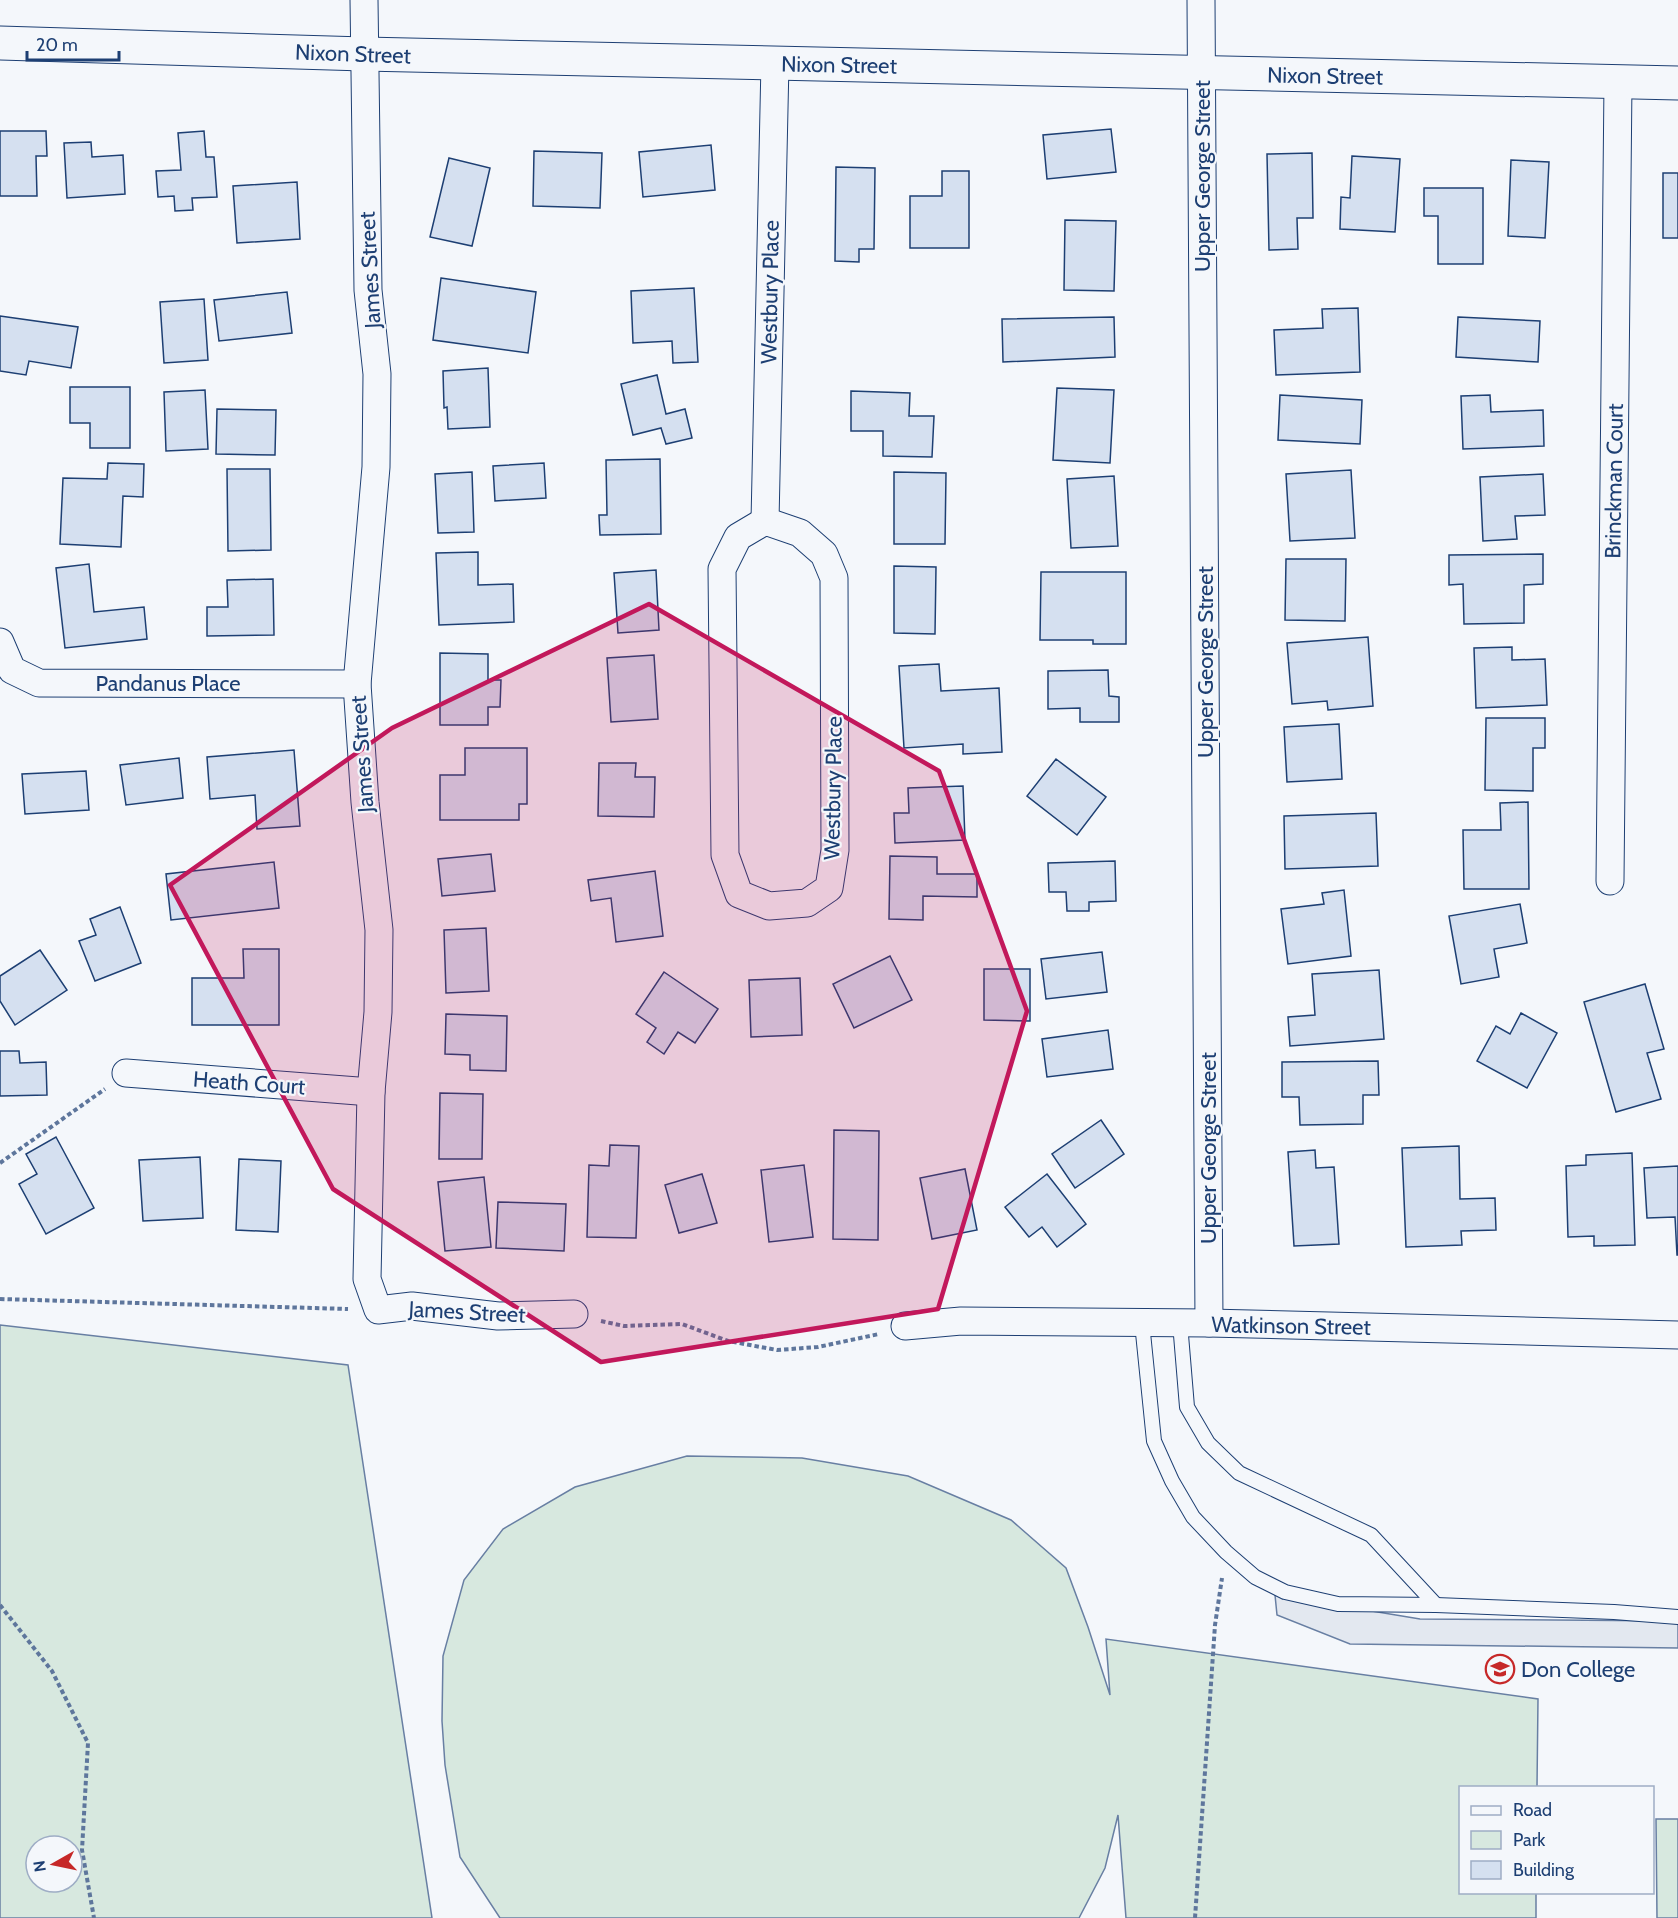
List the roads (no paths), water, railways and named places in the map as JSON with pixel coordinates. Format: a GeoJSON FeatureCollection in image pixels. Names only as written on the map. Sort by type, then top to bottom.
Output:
{"type":"FeatureCollection","features":[{"type":"Feature","properties":{"kind":"street","name":"James Street"},"geometry":{"type":"LineString","coordinates":[[364,0],[368,290],[377,374],[376,467],[357,684],[365,802],[379,930],[378,1012],[371,1092],[367,1279],[378,1310],[412,1306],[498,1316],[574,1314]]}},
{"type":"Feature","properties":{"kind":"street","name":"Upper George Street"},"geometry":{"type":"LineString","coordinates":[[1201,0],[1209,1323]]}},
{"type":"Feature","properties":{"kind":"street","name":"Nixon Street"},"geometry":{"type":"LineString","coordinates":[[0,43],[364,54],[1678,83]]}},
{"type":"Feature","properties":{"kind":"street","name":"Westbury Place"},"geometry":{"type":"LineString","coordinates":[[765,522],[775,63]]}},
{"type":"Feature","properties":{"kind":"street","name":"Brinckman Court"},"geometry":{"type":"LineString","coordinates":[[1610,881],[1618,82]]}},
{"type":"Feature","properties":{"kind":"street","name":"Westbury Place"},"geometry":{"type":"LineString","coordinates":[[765,522],[801,533],[824,554],[834,578],[835,850],[829,888],[807,903],[770,906],[739,894],[725,855],[722,569],[738,537],[765,522]]}},
{"type":"Feature","properties":{"kind":"street","name":"Pandanus Place"},"geometry":{"type":"LineString","coordinates":[[0,642],[12,670],[39,683],[357,684]]}},
{"type":"Feature","properties":{"kind":"street","name":"Heath Court"},"geometry":{"type":"LineString","coordinates":[[126,1073],[371,1092]]}},
{"type":"Feature","properties":{"kind":"street","name":"Watkinson Street"},"geometry":{"type":"LineString","coordinates":[[905,1326],[961,1321],[1209,1323],[1678,1335]]}},
{"type":"Feature","properties":{"kind":"lane"},"geometry":{"type":"LineString","coordinates":[[1142,1323],[1154,1441],[1172,1481],[1193,1517],[1226,1552],[1255,1577],[1285,1592],[1338,1604],[1602,1611],[1678,1617]]}},
{"type":"Feature","properties":{"kind":"lane"},"geometry":{"type":"LineString","coordinates":[[1180,1323],[1187,1407],[1208,1443],[1239,1473],[1371,1535],[1436,1605]]}},
{"type":"Feature","properties":{"kind":"place","name":"Don College"},"geometry":{"type":"Point","coordinates":[1500,1669]}}]}
